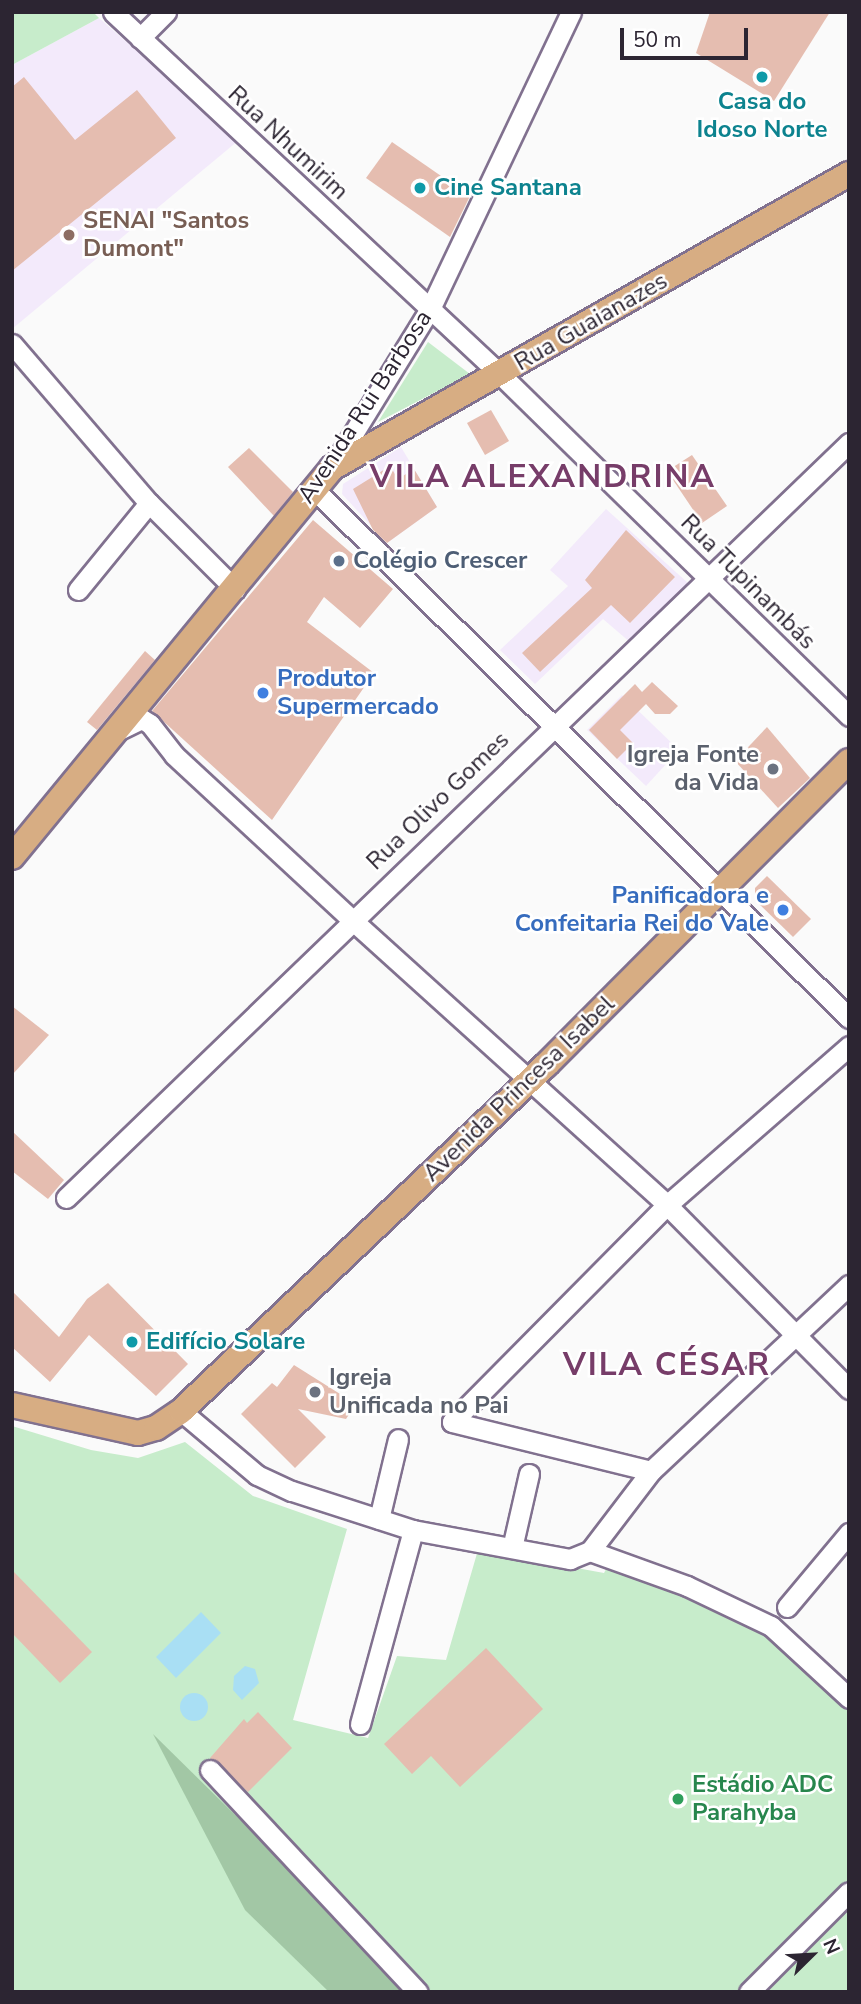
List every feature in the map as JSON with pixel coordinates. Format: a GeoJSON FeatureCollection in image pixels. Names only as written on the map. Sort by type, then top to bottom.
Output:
{"type":"FeatureCollection","features":[{"type":"Feature","properties":{"kind":"main road","name":"Rua Guaianazes"},"geometry":{"type":"LineString","coordinates":[[332,468],[849,174]]}},
{"type":"Feature","properties":{"kind":"main road","name":"Avenida Rui Barbosa"},"geometry":{"type":"LineString","coordinates":[[12,857],[332,468]]}},
{"type":"Feature","properties":{"kind":"main road","name":"Avenida Princesa Isabel"},"geometry":{"type":"LineString","coordinates":[[12,1405],[138,1433],[156,1428],[181,1410],[530,1079],[849,761]]}},
{"type":"Feature","properties":{"kind":"street","name":"Rua Nhumirim"},"geometry":{"type":"LineString","coordinates":[[113,12],[430,309]]}},
{"type":"Feature","properties":{"kind":"street"},"geometry":{"type":"LineString","coordinates":[[140,38],[166,12]]}},
{"type":"Feature","properties":{"kind":"street","name":"Avenida Rui Barbosa"},"geometry":{"type":"LineString","coordinates":[[332,468],[430,309],[571,12]]}},
{"type":"Feature","properties":{"kind":"street","name":"Rua Tupinambás"},"geometry":{"type":"LineString","coordinates":[[430,309],[500,374],[849,716]]}},
{"type":"Feature","properties":{"kind":"street"},"geometry":{"type":"LineString","coordinates":[[12,344],[149,503],[234,589]]}},
{"type":"Feature","properties":{"kind":"street","name":"Rua Olivo Gomes"},"geometry":{"type":"LineString","coordinates":[[65,1198],[551,726],[849,443]]}},
{"type":"Feature","properties":{"kind":"street"},"geometry":{"type":"LineString","coordinates":[[315,490],[849,1018]]}},
{"type":"Feature","properties":{"kind":"street"},"geometry":{"type":"LineString","coordinates":[[78,590],[149,503]]}},
{"type":"Feature","properties":{"kind":"street"},"geometry":{"type":"LineString","coordinates":[[117,731],[133,721],[150,724],[174,755],[667,1205],[797,1332],[849,1388]]}},
{"type":"Feature","properties":{"kind":"street"},"geometry":{"type":"LineString","coordinates":[[651,1471],[452,1422],[667,1205],[849,1046]]}},
{"type":"Feature","properties":{"kind":"street"},"geometry":{"type":"LineString","coordinates":[[181,1410],[257,1475],[413,1530],[570,1559],[590,1551],[651,1471],[849,1285]]}},
{"type":"Feature","properties":{"kind":"street"},"geometry":{"type":"LineString","coordinates":[[379,1519],[398,1439]]}},
{"type":"Feature","properties":{"kind":"street"},"geometry":{"type":"LineString","coordinates":[[512,1548],[529,1474]]}},
{"type":"Feature","properties":{"kind":"street"},"geometry":{"type":"LineString","coordinates":[[360,1724],[413,1530]]}},
{"type":"Feature","properties":{"kind":"street"},"geometry":{"type":"LineString","coordinates":[[787,1607],[849,1533]]}},
{"type":"Feature","properties":{"kind":"street"},"geometry":{"type":"LineString","coordinates":[[590,1551],[687,1586],[771,1626],[849,1698]]}},
{"type":"Feature","properties":{"kind":"street"},"geometry":{"type":"LineString","coordinates":[[209,1770],[418,1992]]}},
{"type":"Feature","properties":{"kind":"street"},"geometry":{"type":"LineString","coordinates":[[749,1992],[849,1892]]}},
{"type":"Feature","properties":{"kind":"shaded area","name":"SENAI \"Santos Dumont\""},"geometry":{"type":"Polygon","coordinates":[[[99,18],[239,140],[12,329],[12,65],[99,18]]]}},
{"type":"Feature","properties":{"kind":"shaded area"},"geometry":{"type":"Polygon","coordinates":[[[401,447],[437,507],[387,543],[342,494],[343,484],[401,447]]]}},
{"type":"Feature","properties":{"kind":"shaded area"},"geometry":{"type":"Polygon","coordinates":[[[606,509],[688,583],[631,643],[603,619],[535,684],[500,650],[568,586],[550,570],[606,509]]]}},
{"type":"Feature","properties":{"kind":"shaded area"},"geometry":{"type":"Polygon","coordinates":[[[622,695],[679,750],[646,786],[587,730],[622,695]]]}},
{"type":"Feature","properties":{"kind":"green space"},"geometry":{"type":"Polygon","coordinates":[[[12,12],[93,12],[99,18],[12,65],[12,12]]]}},
{"type":"Feature","properties":{"kind":"green space"},"geometry":{"type":"Polygon","coordinates":[[[428,342],[470,374],[378,422],[428,342]]]}},
{"type":"Feature","properties":{"kind":"green space"},"geometry":{"type":"Polygon","coordinates":[[[12,1426],[91,1450],[138,1458],[185,1442],[253,1496],[347,1529],[293,1720],[368,1738],[397,1656],[446,1660],[478,1550],[604,1573],[615,1552],[763,1609],[849,1700],[849,1992],[12,1992],[12,1426]]]}},
{"type":"Feature","properties":{"kind":"green space"},"geometry":{"type":"Polygon","coordinates":[[[153,1734],[415,1992],[329,1992],[245,1910],[153,1734]]]}},
{"type":"Feature","properties":{"kind":"water"},"geometry":{"type":"Polygon","coordinates":[[[201,1612],[221,1633],[176,1678],[156,1657],[201,1612]]]}},
{"type":"Feature","properties":{"kind":"water"},"geometry":{"type":"Polygon","coordinates":[[[245,1666],[255,1669],[259,1683],[242,1700],[233,1690],[234,1676],[245,1666]]]}},
{"type":"Feature","properties":{"kind":"water"},"geometry":{"type":"Polygon","coordinates":[[[194,1693],[204,1697],[208,1707],[204,1717],[194,1721],[184,1717],[180,1707],[184,1697],[194,1693]]]}},
{"type":"Feature","properties":{"kind":"building","name":"Casa do Idoso Norte"},"geometry":{"type":"Polygon","coordinates":[[[710,12],[830,12],[774,101],[696,53],[710,12]]]}},
{"type":"Feature","properties":{"kind":"building"},"geometry":{"type":"Polygon","coordinates":[[[24,77],[75,140],[137,90],[176,138],[12,271],[12,87],[24,77]]]}},
{"type":"Feature","properties":{"kind":"building","name":"Cine Santana"},"geometry":{"type":"Polygon","coordinates":[[[392,142],[470,196],[450,237],[366,178],[392,142]]]}},
{"type":"Feature","properties":{"kind":"building"},"geometry":{"type":"Polygon","coordinates":[[[491,410],[509,441],[485,455],[467,423],[491,410]]]}},
{"type":"Feature","properties":{"kind":"building"},"geometry":{"type":"Polygon","coordinates":[[[249,448],[293,492],[274,516],[228,467],[249,448]]]}},
{"type":"Feature","properties":{"kind":"building"},"geometry":{"type":"Polygon","coordinates":[[[692,455],[727,506],[702,523],[667,471],[692,455]]]}},
{"type":"Feature","properties":{"kind":"building"},"geometry":{"type":"Polygon","coordinates":[[[390,466],[398,479],[414,469],[437,507],[387,543],[373,530],[353,489],[390,466]]]}},
{"type":"Feature","properties":{"kind":"building","name":"Produtor Supermercado"},"geometry":{"type":"Polygon","coordinates":[[[313,520],[393,589],[360,628],[324,597],[307,622],[374,673],[272,820],[152,711],[313,520]]]}},
{"type":"Feature","properties":{"kind":"building"},"geometry":{"type":"Polygon","coordinates":[[[626,530],[675,577],[630,623],[611,605],[540,672],[522,653],[592,588],[585,580],[626,530]]]}},
{"type":"Feature","properties":{"kind":"building"},"geometry":{"type":"Polygon","coordinates":[[[145,651],[155,660],[97,730],[87,722],[145,651]]]}},
{"type":"Feature","properties":{"kind":"building"},"geometry":{"type":"Polygon","coordinates":[[[652,682],[678,706],[670,714],[655,714],[646,704],[620,730],[633,743],[617,759],[589,730],[635,684],[642,692],[652,682]]]}},
{"type":"Feature","properties":{"kind":"building","name":"Igreja Fonte da Vida"},"geometry":{"type":"Polygon","coordinates":[[[767,727],[810,778],[778,808],[735,761],[767,727]]]}},
{"type":"Feature","properties":{"kind":"building","name":"Panificadora e Confeitaria Rei do Vale"},"geometry":{"type":"Polygon","coordinates":[[[767,876],[811,919],[793,937],[755,900],[755,888],[767,876]]]}},
{"type":"Feature","properties":{"kind":"building"},"geometry":{"type":"Polygon","coordinates":[[[12,1006],[49,1035],[12,1075],[12,1006]]]}},
{"type":"Feature","properties":{"kind":"building"},"geometry":{"type":"Polygon","coordinates":[[[12,1131],[64,1180],[48,1199],[12,1171],[12,1131]]]}},
{"type":"Feature","properties":{"kind":"building","name":"Edifício Solare"},"geometry":{"type":"Polygon","coordinates":[[[108,1283],[188,1364],[156,1396],[89,1335],[50,1382],[12,1347],[12,1291],[59,1337],[87,1299],[108,1283]]]}},
{"type":"Feature","properties":{"kind":"building"},"geometry":{"type":"Polygon","coordinates":[[[294,1365],[356,1404],[346,1419],[298,1409],[326,1437],[295,1468],[241,1414],[272,1383],[277,1387],[294,1365]]]}},
{"type":"Feature","properties":{"kind":"building"},"geometry":{"type":"Polygon","coordinates":[[[12,1570],[92,1652],[60,1683],[12,1633],[12,1570]]]}},
{"type":"Feature","properties":{"kind":"building"},"geometry":{"type":"Polygon","coordinates":[[[486,1648],[543,1709],[460,1787],[431,1756],[412,1774],[384,1744],[486,1648]]]}},
{"type":"Feature","properties":{"kind":"building"},"geometry":{"type":"Polygon","coordinates":[[[258,1712],[292,1748],[248,1792],[210,1758],[244,1719],[247,1723],[258,1712]]]}},
{"type":"Feature","properties":{"kind":"place","name":"Casa do Idoso Norte"},"geometry":{"type":"Point","coordinates":[762,77]}},
{"type":"Feature","properties":{"kind":"place","name":"Cine Santana"},"geometry":{"type":"Point","coordinates":[420,188]}},
{"type":"Feature","properties":{"kind":"place","name":"SENAI \"Santos Dumont\""},"geometry":{"type":"Point","coordinates":[69,235]}},
{"type":"Feature","properties":{"kind":"place","name":"Colégio Crescer"},"geometry":{"type":"Point","coordinates":[339,561]}},
{"type":"Feature","properties":{"kind":"place","name":"Produtor Supermercado"},"geometry":{"type":"Point","coordinates":[263,693]}},
{"type":"Feature","properties":{"kind":"place","name":"Igreja Fonte da Vida"},"geometry":{"type":"Point","coordinates":[773,769]}},
{"type":"Feature","properties":{"kind":"place","name":"Panificadora e Confeitaria Rei do Vale"},"geometry":{"type":"Point","coordinates":[783,910]}},
{"type":"Feature","properties":{"kind":"place","name":"Edifício Solare"},"geometry":{"type":"Point","coordinates":[132,1342]}},
{"type":"Feature","properties":{"kind":"place","name":"Igreja Unificada no Pai"},"geometry":{"type":"Point","coordinates":[315,1392]}},
{"type":"Feature","properties":{"kind":"place","name":"Estádio ADC Parahyba"},"geometry":{"type":"Point","coordinates":[678,1799]}},
{"type":"Feature","properties":{"kind":"district","name":"VILA ALEXANDRINA"},"geometry":{"type":"Point","coordinates":[543,477]}},
{"type":"Feature","properties":{"kind":"district","name":"VILA CÉSAR"},"geometry":{"type":"Point","coordinates":[667,1365]}}]}
